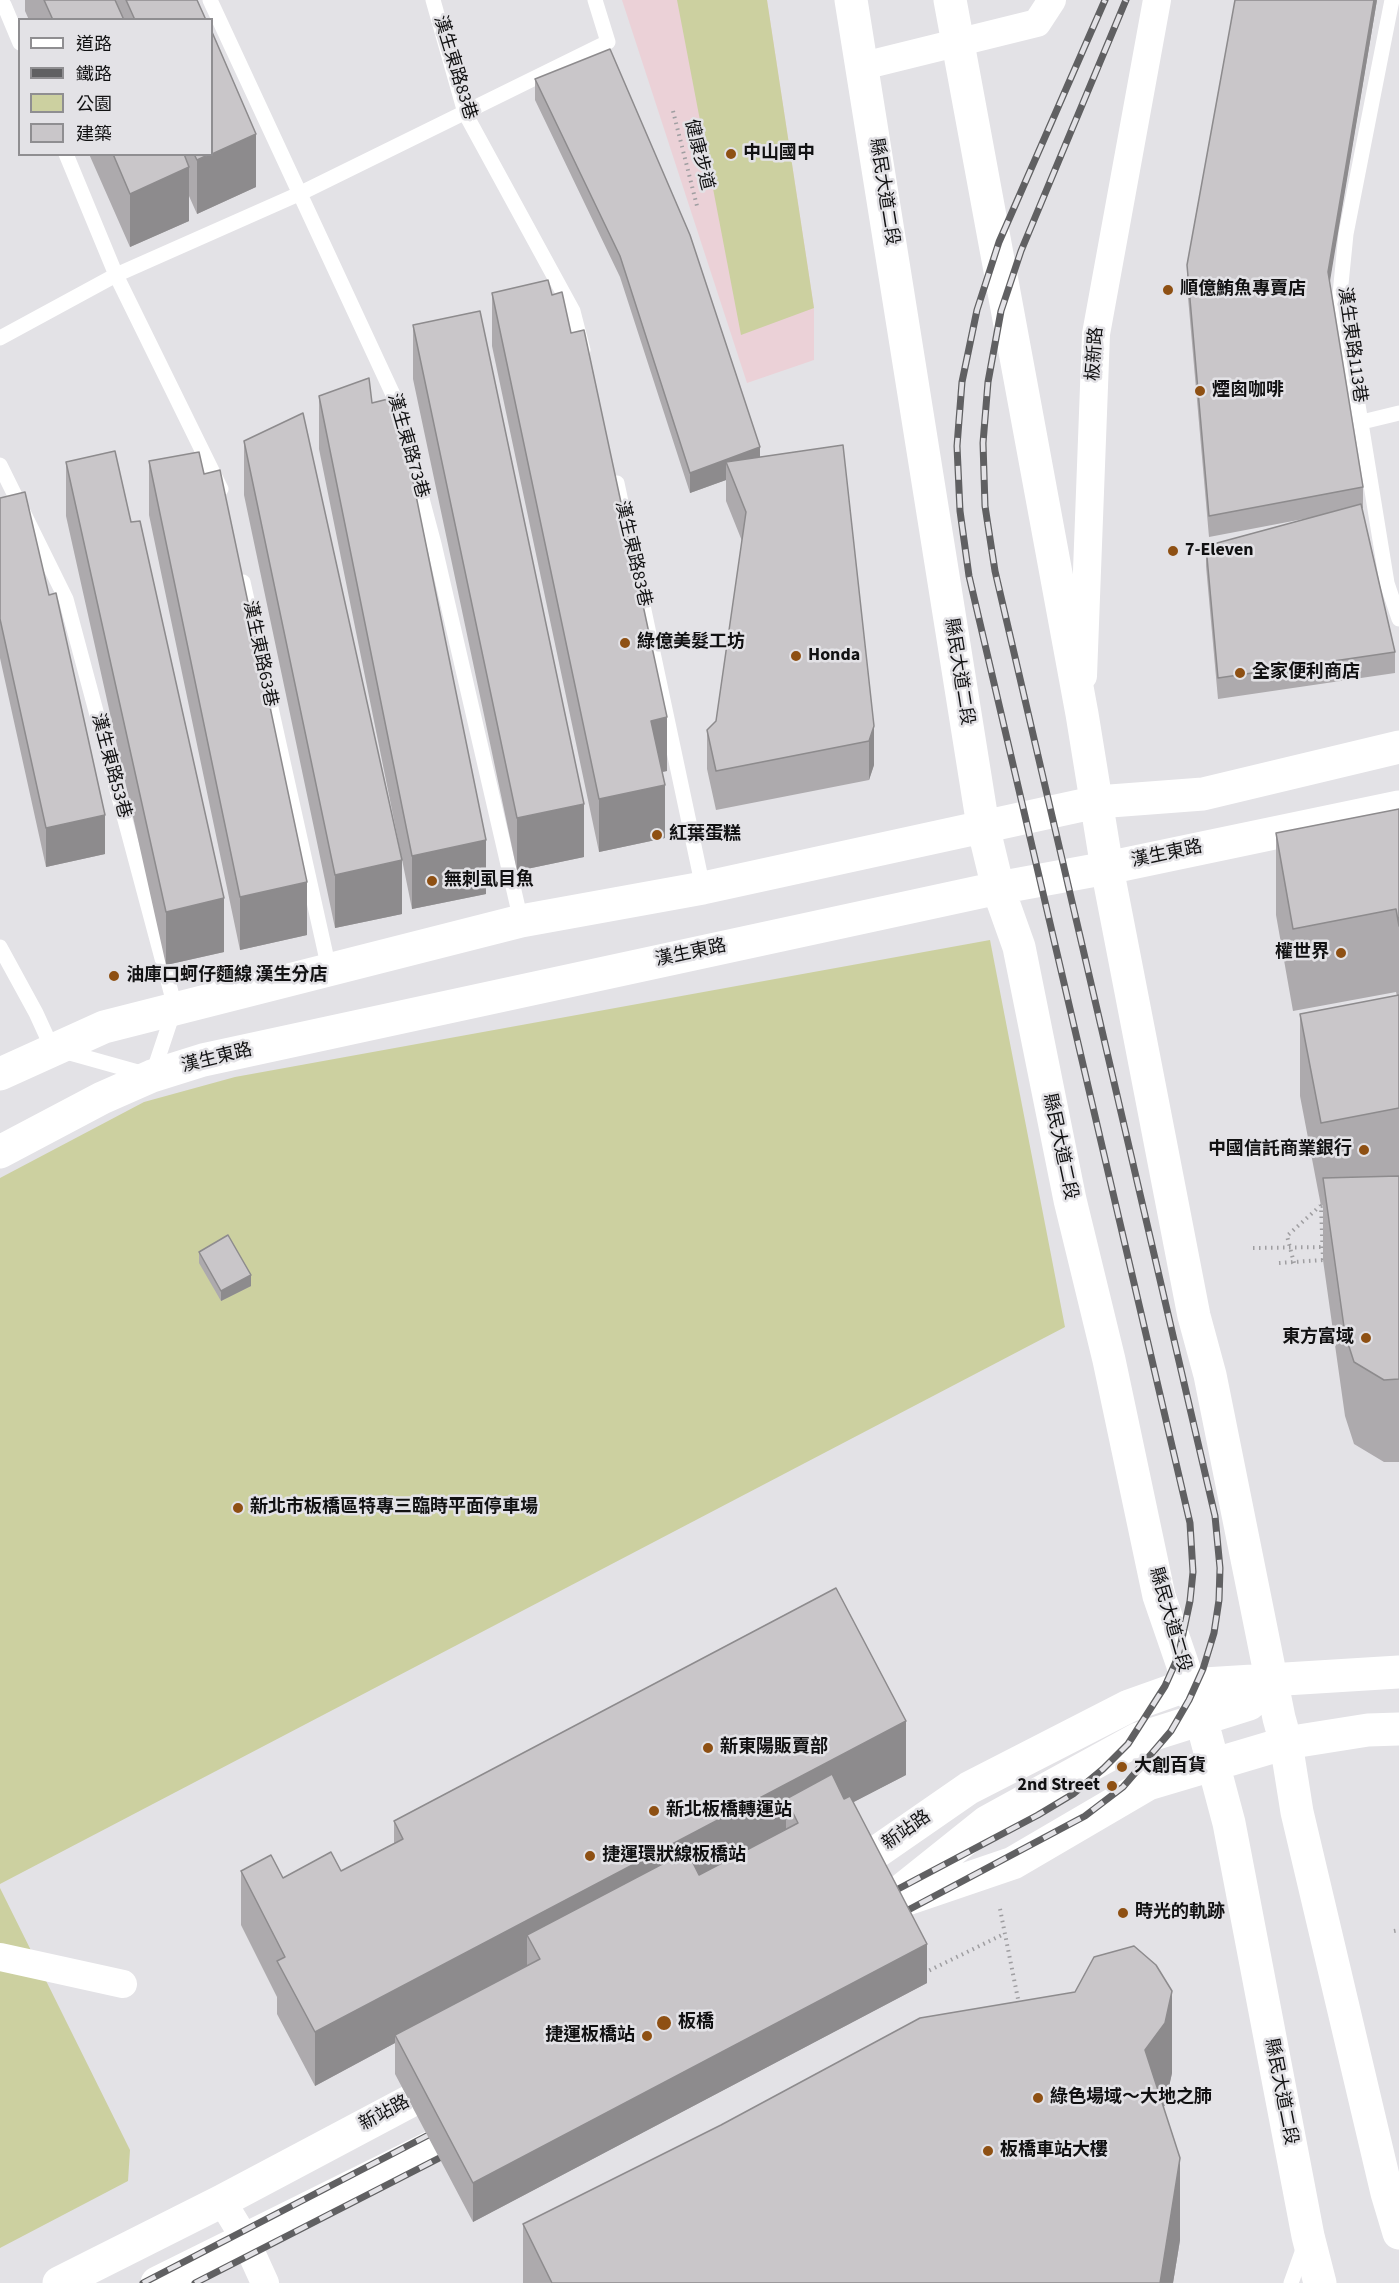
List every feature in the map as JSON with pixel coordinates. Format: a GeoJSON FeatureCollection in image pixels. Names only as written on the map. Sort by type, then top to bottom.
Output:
{"type":"FeatureCollection","features":[{"type":"Feature","properties":{"kind":"street","name":"縣民大道二段"},"geometry":{"type":"LineString","coordinates":[[851,0],[983,826],[998,888],[1019,947],[1070,1200],[1109,1360],[1159,1596],[1215,1765],[1308,2236],[1320,2283]]}},
{"type":"Feature","properties":{"kind":"street"},"geometry":{"type":"LineString","coordinates":[[950,0],[960,43],[1082,714],[1107,868],[1194,1316],[1210,1375],[1271,1680],[1286,1743],[1299,1819],[1387,2193],[1399,2233]]}},
{"type":"Feature","properties":{"kind":"street"},"geometry":{"type":"LineString","coordinates":[[863,66],[1037,22],[1053,0]]}},
{"type":"Feature","properties":{"kind":"street","name":"板新路"},"geometry":{"type":"LineString","coordinates":[[1082,714],[1096,334],[1157,0]]}},
{"type":"Feature","properties":{"kind":"street"},"geometry":{"type":"LineString","coordinates":[[0,1074],[52,1048],[104,1027],[175,1007],[521,921],[703,888],[1097,802],[1203,794],[1399,747]]}},
{"type":"Feature","properties":{"kind":"street","name":"漢生東路"},"geometry":{"type":"LineString","coordinates":[[0,1152],[102,1098],[152,1076],[203,1060],[998,888],[1107,868],[1399,807]]}},
{"type":"Feature","properties":{"kind":"street","name":"新站路"},"geometry":{"type":"LineString","coordinates":[[815,1885],[878,1851],[969,1788],[1130,1706],[1188,1685],[1399,1672]]}},
{"type":"Feature","properties":{"kind":"street"},"geometry":{"type":"LineString","coordinates":[[878,1909],[987,1822],[1138,1739],[1249,1704],[1271,1680]]}},
{"type":"Feature","properties":{"kind":"street"},"geometry":{"type":"LineString","coordinates":[[836,1931],[878,1909],[1013,1863],[1148,1784],[1286,1743],[1368,1730],[1399,1729]]}},
{"type":"Feature","properties":{"kind":"street"},"geometry":{"type":"LineString","coordinates":[[0,1957],[123,1984]]}},
{"type":"Feature","properties":{"kind":"street","name":"新站路"},"geometry":{"type":"LineString","coordinates":[[59,2283],[222,2201],[470,2069]]}},
{"type":"Feature","properties":{"kind":"street"},"geometry":{"type":"LineString","coordinates":[[157,2283],[503,2110]]}},
{"type":"Feature","properties":{"kind":"street"},"geometry":{"type":"LineString","coordinates":[[222,2201],[245,2240],[265,2283]]}},
{"type":"Feature","properties":{"kind":"lane","name":"漢生東路73巷"},"geometry":{"type":"LineString","coordinates":[[210,0],[396,401],[434,544],[521,921]]}},
{"type":"Feature","properties":{"kind":"lane","name":"漢生東路83巷"},"geometry":{"type":"LineString","coordinates":[[433,0],[465,113],[573,311],[588,367]]}},
{"type":"Feature","properties":{"kind":"lane"},"geometry":{"type":"LineString","coordinates":[[0,338],[116,275],[301,193],[608,42],[596,0]]}},
{"type":"Feature","properties":{"kind":"lane","name":"漢生東路113巷"},"geometry":{"type":"LineString","coordinates":[[1392,0],[1346,234],[1340,294],[1387,583],[1399,619]]}},
{"type":"Feature","properties":{"kind":"lane"},"geometry":{"type":"LineString","coordinates":[[4,5],[18,38]]}},
{"type":"Feature","properties":{"kind":"lane"},"geometry":{"type":"LineString","coordinates":[[67,156],[116,275],[224,493],[226,505]]}},
{"type":"Feature","properties":{"kind":"lane"},"geometry":{"type":"LineString","coordinates":[[1362,422],[1399,413]]}},
{"type":"Feature","properties":{"kind":"lane","name":"漢生東路53巷"},"geometry":{"type":"LineString","coordinates":[[0,465],[66,599],[175,1007]]}},
{"type":"Feature","properties":{"kind":"lane","name":"漢生東路83巷"},"geometry":{"type":"LineString","coordinates":[[613,470],[703,888]]}},
{"type":"Feature","properties":{"kind":"lane","name":"漢生東路63巷"},"geometry":{"type":"LineString","coordinates":[[239,562],[329,969]]}},
{"type":"Feature","properties":{"kind":"lane"},"geometry":{"type":"LineString","coordinates":[[0,948],[36,1013],[52,1048],[152,1076],[175,1007]]}},
{"type":"Feature","properties":{"kind":"lane"},"geometry":{"type":"LineString","coordinates":[[1291,2283],[1308,2236]]}},
{"type":"Feature","properties":{"kind":"path","name":"健康步道"},"geometry":{"type":"LineString","coordinates":[[673,111],[697,206]]}},
{"type":"Feature","properties":{"kind":"path"},"geometry":{"type":"LineString","coordinates":[[1294,1263],[1287,1236],[1321,1206],[1332,1203]]}},
{"type":"Feature","properties":{"kind":"path"},"geometry":{"type":"LineString","coordinates":[[1321,1206],[1323,1260]]}},
{"type":"Feature","properties":{"kind":"path"},"geometry":{"type":"LineString","coordinates":[[1253,1248],[1331,1246]]}},
{"type":"Feature","properties":{"kind":"path"},"geometry":{"type":"LineString","coordinates":[[1280,1263],[1334,1260]]}},
{"type":"Feature","properties":{"kind":"path"},"geometry":{"type":"LineString","coordinates":[[1000,1909],[1021,2013]]}},
{"type":"Feature","properties":{"kind":"path"},"geometry":{"type":"LineString","coordinates":[[922,1974],[1005,1934]]}},
{"type":"Feature","properties":{"kind":"shaded area","name":"中山國中"},"geometry":{"type":"Polygon","coordinates":[[[622,0],[767,0],[814,308],[814,360],[747,383],[622,0]]]}},
{"type":"Feature","properties":{"kind":"green space","name":"中山國中"},"geometry":{"type":"Polygon","coordinates":[[[677,0],[767,0],[814,308],[741,335],[677,0]]]}},
{"type":"Feature","properties":{"kind":"green space"},"geometry":{"type":"Polygon","coordinates":[[[990,940],[1065,1327],[0,1884],[0,1178],[144,1102],[235,1077],[990,940]]]}},
{"type":"Feature","properties":{"kind":"green space"},"geometry":{"type":"Polygon","coordinates":[[[0,1888],[130,2150],[128,2181],[0,2248],[0,1888]]]}},
{"type":"Feature","properties":{"kind":"building"},"geometry":{"type":"Polygon","coordinates":[[[44,0],[115,0],[123,18],[52,18],[44,0]]]}},
{"type":"Feature","properties":{"kind":"building"},"geometry":{"type":"Polygon","coordinates":[[[126,0],[197,0],[205,18],[134,18],[126,0]]]}},
{"type":"Feature","properties":{"kind":"building"},"geometry":{"type":"Polygon","coordinates":[[[1235,0],[1374,0],[1328,272],[1363,487],[1209,516],[1187,265],[1235,0]]]}},
{"type":"Feature","properties":{"kind":"building"},"geometry":{"type":"Polygon","coordinates":[[[213,34],[256,134],[213,154],[213,34]]]}},
{"type":"Feature","properties":{"kind":"building"},"geometry":{"type":"Polygon","coordinates":[[[610,49],[690,235],[760,447],[690,473],[620,256],[535,79],[610,49]]]}},
{"type":"Feature","properties":{"kind":"building"},"geometry":{"type":"Polygon","coordinates":[[[114,156],[185,156],[189,167],[130,194],[114,156]]]}},
{"type":"Feature","properties":{"kind":"building"},"geometry":{"type":"Polygon","coordinates":[[[548,280],[552,295],[562,292],[571,333],[584,330],[667,717],[651,721],[665,785],[599,799],[492,293],[548,280]]]}},
{"type":"Feature","properties":{"kind":"building"},"geometry":{"type":"Polygon","coordinates":[[[480,311],[584,804],[517,818],[413,325],[480,311]]]}},
{"type":"Feature","properties":{"kind":"building"},"geometry":{"type":"Polygon","coordinates":[[[369,378],[372,403],[396,397],[486,840],[412,856],[319,396],[369,378]]]}},
{"type":"Feature","properties":{"kind":"building"},"geometry":{"type":"Polygon","coordinates":[[[303,413],[402,860],[335,875],[244,441],[303,413]]]}},
{"type":"Feature","properties":{"kind":"building","name":"Honda"},"geometry":{"type":"Polygon","coordinates":[[[843,445],[874,726],[869,741],[716,771],[707,730],[716,721],[746,512],[726,462],[843,445]]]}},
{"type":"Feature","properties":{"kind":"building"},"geometry":{"type":"Polygon","coordinates":[[[115,451],[131,522],[140,521],[224,898],[166,912],[66,462],[115,451]]]}},
{"type":"Feature","properties":{"kind":"building"},"geometry":{"type":"Polygon","coordinates":[[[199,452],[204,474],[220,470],[307,882],[240,897],[149,461],[199,452]]]}},
{"type":"Feature","properties":{"kind":"building"},"geometry":{"type":"Polygon","coordinates":[[[25,492],[49,595],[56,593],[105,815],[46,828],[0,619],[0,498],[25,492]]]}},
{"type":"Feature","properties":{"kind":"building"},"geometry":{"type":"Polygon","coordinates":[[[1361,504],[1395,652],[1218,678],[1206,546],[1361,504]]]}},
{"type":"Feature","properties":{"kind":"building"},"geometry":{"type":"Polygon","coordinates":[[[1399,809],[1399,926],[1396,909],[1293,929],[1276,833],[1399,809]]]}},
{"type":"Feature","properties":{"kind":"building"},"geometry":{"type":"Polygon","coordinates":[[[1399,995],[1399,1108],[1321,1123],[1300,1014],[1399,995]]]}},
{"type":"Feature","properties":{"kind":"building"},"geometry":{"type":"Polygon","coordinates":[[[1399,1176],[1399,1379],[1384,1380],[1354,1362],[1345,1334],[1323,1178],[1399,1176]]]}},
{"type":"Feature","properties":{"kind":"building"},"geometry":{"type":"Polygon","coordinates":[[[228,1235],[251,1275],[221,1291],[199,1252],[228,1235]]]}},
{"type":"Feature","properties":{"kind":"building","name":"捷運環狀線板橋站"},"geometry":{"type":"Polygon","coordinates":[[[836,1588],[906,1721],[315,2032],[277,1961],[285,1957],[241,1871],[271,1855],[283,1878],[331,1852],[341,1871],[403,1839],[394,1821],[836,1588]]]}},
{"type":"Feature","properties":{"kind":"building","name":"捷運板橋站"},"geometry":{"type":"Polygon","coordinates":[[[832,1774],[844,1799],[850,1796],[927,1944],[473,2183],[395,2035],[540,1959],[527,1935],[687,1851],[699,1875],[798,1823],[786,1799],[832,1774]]]}},
{"type":"Feature","properties":{"kind":"building","name":"板橋車站大樓"},"geometry":{"type":"Polygon","coordinates":[[[1134,1946],[1156,1965],[1172,1991],[1165,2023],[1145,2050],[1180,2158],[1160,2283],[552,2283],[523,2224],[721,2125],[920,2018],[1075,1992],[1094,1957],[1134,1946]]]}},
{"type":"Feature","properties":{"kind":"railway"},"geometry":{"type":"LineString","coordinates":[[883,1897],[1038,1815],[1073,1794],[1103,1769],[1128,1744],[1165,1686],[1178,1657],[1190,1601],[1193,1572],[1190,1523],[969,576],[960,511],[957,446],[962,382],[977,310],[999,242],[1105,0]]}},
{"type":"Feature","properties":{"kind":"railway"},"geometry":{"type":"LineString","coordinates":[[895,1917],[1085,1816],[1123,1787],[1171,1731],[1189,1700],[1203,1669],[1214,1633],[1219,1600],[1220,1568],[1215,1516],[995,571],[985,506],[983,443],[988,382],[1001,311],[1021,251],[1126,0]]}},
{"type":"Feature","properties":{"kind":"railway"},"geometry":{"type":"LineString","coordinates":[[143,2283],[442,2128]]}},
{"type":"Feature","properties":{"kind":"railway"},"geometry":{"type":"LineString","coordinates":[[195,2283],[455,2150]]}},
{"type":"Feature","properties":{"kind":"place","name":"中山國中"},"geometry":{"type":"Point","coordinates":[731,154]}},
{"type":"Feature","properties":{"kind":"place","name":"順億鮪魚專賣店"},"geometry":{"type":"Point","coordinates":[1168,290]}},
{"type":"Feature","properties":{"kind":"place","name":"煙囪咖啡"},"geometry":{"type":"Point","coordinates":[1200,391]}},
{"type":"Feature","properties":{"kind":"place","name":"7-Eleven"},"geometry":{"type":"Point","coordinates":[1173,551]}},
{"type":"Feature","properties":{"kind":"place","name":"綠億美髮工坊"},"geometry":{"type":"Point","coordinates":[625,643]}},
{"type":"Feature","properties":{"kind":"place","name":"Honda"},"geometry":{"type":"Point","coordinates":[796,656]}},
{"type":"Feature","properties":{"kind":"place","name":"全家便利商店"},"geometry":{"type":"Point","coordinates":[1240,673]}},
{"type":"Feature","properties":{"kind":"place","name":"紅葉蛋糕"},"geometry":{"type":"Point","coordinates":[657,835]}},
{"type":"Feature","properties":{"kind":"place","name":"無刺虱目魚"},"geometry":{"type":"Point","coordinates":[432,881]}},
{"type":"Feature","properties":{"kind":"place","name":"權世界"},"geometry":{"type":"Point","coordinates":[1341,953]}},
{"type":"Feature","properties":{"kind":"place","name":"油庫口蚵仔麵線 漢生分店"},"geometry":{"type":"Point","coordinates":[114,976]}},
{"type":"Feature","properties":{"kind":"place","name":"中國信託商業銀行"},"geometry":{"type":"Point","coordinates":[1364,1150]}},
{"type":"Feature","properties":{"kind":"place","name":"東方富域"},"geometry":{"type":"Point","coordinates":[1366,1338]}},
{"type":"Feature","properties":{"kind":"place","name":"新北市板橋區特專三臨時平面停車場"},"geometry":{"type":"Point","coordinates":[238,1508]}},
{"type":"Feature","properties":{"kind":"place","name":"新東陽販賣部"},"geometry":{"type":"Point","coordinates":[708,1748]}},
{"type":"Feature","properties":{"kind":"place","name":"大創百貨"},"geometry":{"type":"Point","coordinates":[1122,1767]}},
{"type":"Feature","properties":{"kind":"place","name":"2nd Street"},"geometry":{"type":"Point","coordinates":[1112,1786]}},
{"type":"Feature","properties":{"kind":"place","name":"新北板橋轉運站"},"geometry":{"type":"Point","coordinates":[654,1811]}},
{"type":"Feature","properties":{"kind":"place","name":"捷運環狀線板橋站"},"geometry":{"type":"Point","coordinates":[590,1856]}},
{"type":"Feature","properties":{"kind":"place","name":"時光的軌跡"},"geometry":{"type":"Point","coordinates":[1123,1913]}},
{"type":"Feature","properties":{"kind":"place","name":"板橋"},"geometry":{"type":"Point","coordinates":[664,2023]}},
{"type":"Feature","properties":{"kind":"place","name":"捷運板橋站"},"geometry":{"type":"Point","coordinates":[647,2036]}},
{"type":"Feature","properties":{"kind":"place","name":"綠色場域～大地之肺"},"geometry":{"type":"Point","coordinates":[1038,2098]}},
{"type":"Feature","properties":{"kind":"place","name":"板橋車站大樓"},"geometry":{"type":"Point","coordinates":[988,2151]}}]}
